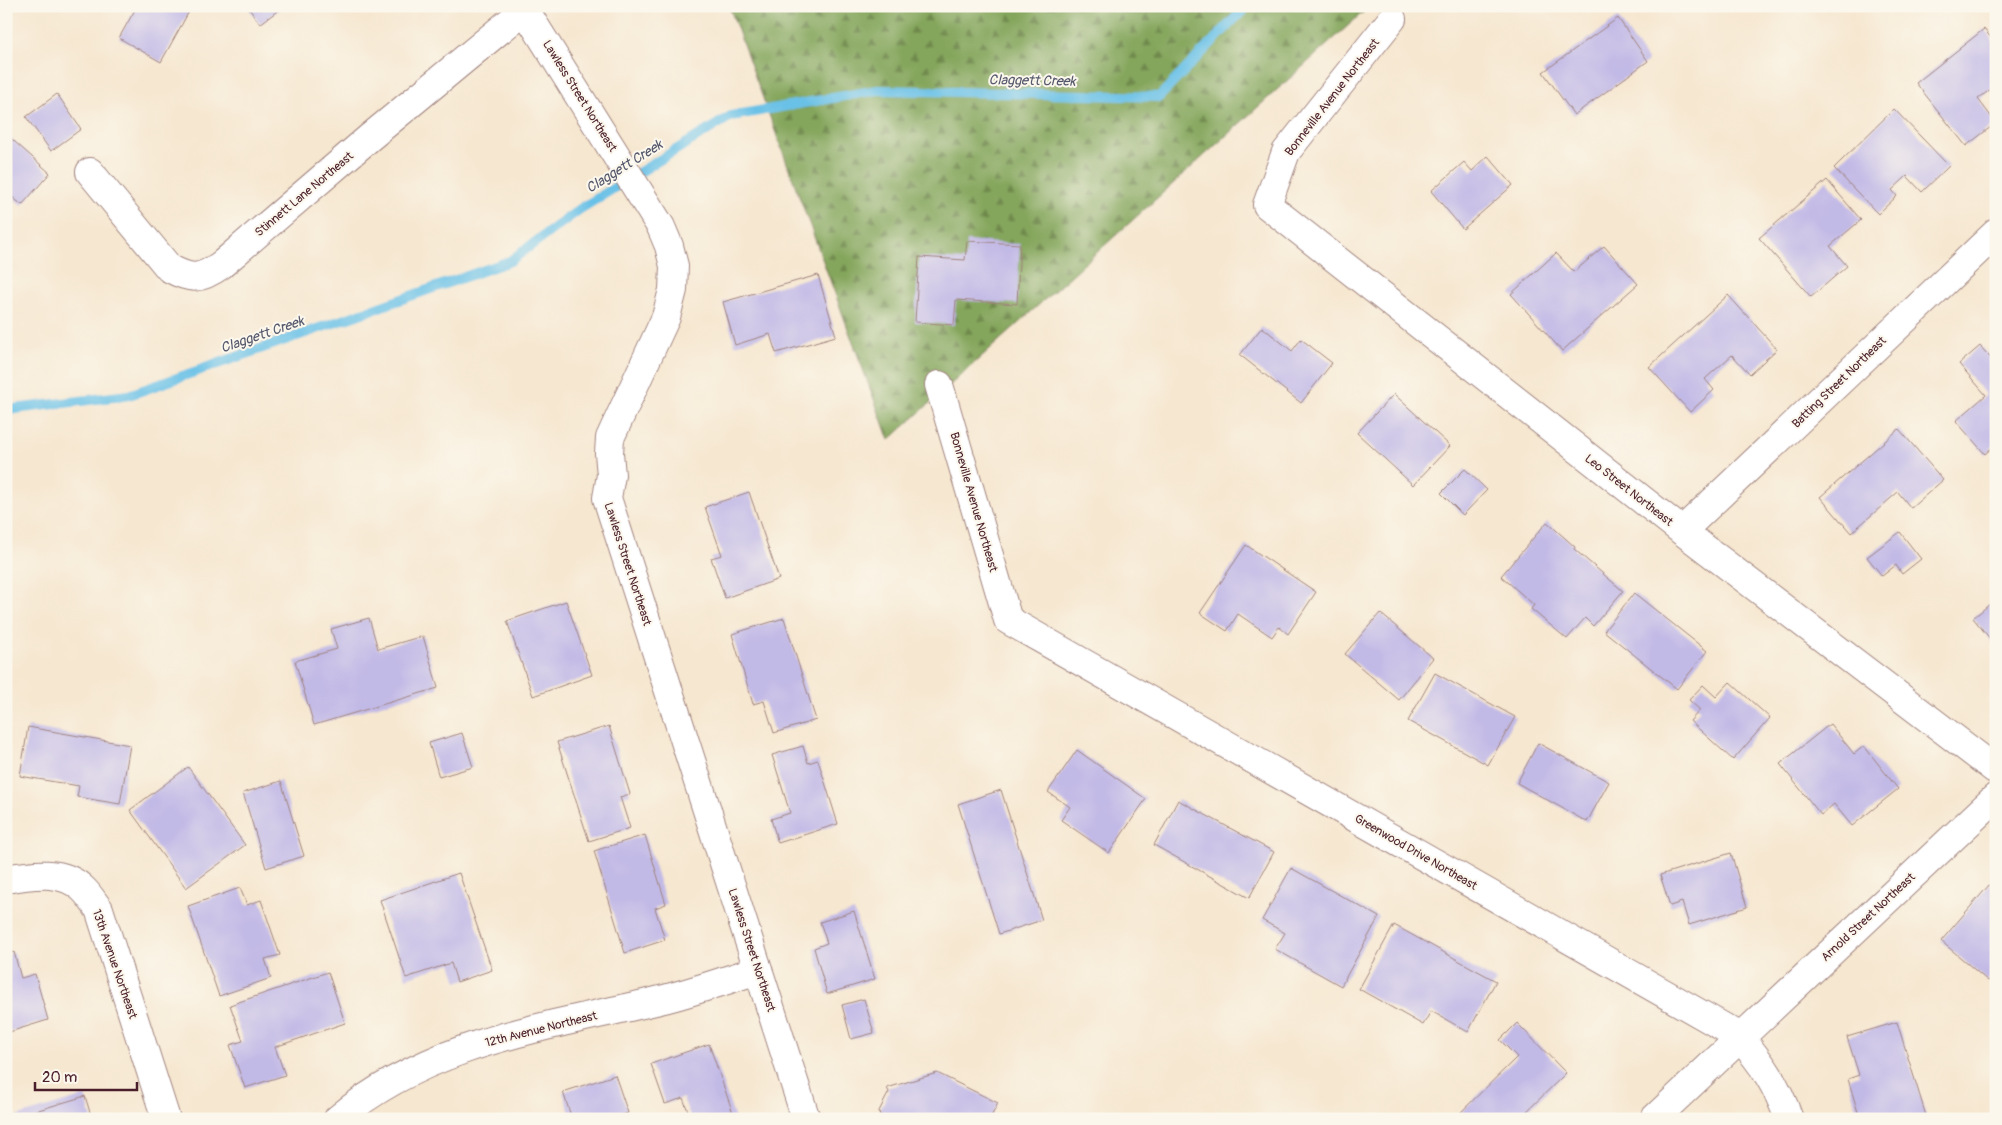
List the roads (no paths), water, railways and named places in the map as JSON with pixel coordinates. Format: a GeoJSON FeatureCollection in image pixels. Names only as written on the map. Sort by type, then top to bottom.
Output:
{"type":"FeatureCollection","features":[{"type":"Feature","properties":{"kind":"street","name":"Lawless Street Northeast"},"geometry":{"type":"LineString","coordinates":[[527,8],[661,227],[669,246],[674,266],[673,290],[666,317],[610,438],[611,475],[607,498],[806,1119]]}},
{"type":"Feature","properties":{"kind":"street","name":"Stinnett Lane Northeast"},"geometry":{"type":"LineString","coordinates":[[90,172],[169,268],[182,275],[198,278],[209,274],[369,138],[527,8]]}},
{"type":"Feature","properties":{"kind":"street","name":"Bonneville Avenue Northeast"},"geometry":{"type":"LineString","coordinates":[[1267,205],[1286,152],[1392,19]]}},
{"type":"Feature","properties":{"kind":"street","name":"Leo Street Northeast"},"geometry":{"type":"LineString","coordinates":[[1267,205],[1682,531],[1996,770]]}},
{"type":"Feature","properties":{"kind":"street","name":"Batting Street Northeast"},"geometry":{"type":"LineString","coordinates":[[1682,531],[1996,233]]}},
{"type":"Feature","properties":{"kind":"street","name":"Bonneville Avenue Northeast"},"geometry":{"type":"LineString","coordinates":[[939,385],[1008,620]]}},
{"type":"Feature","properties":{"kind":"street","name":"Greenwood Drive Northeast"},"geometry":{"type":"LineString","coordinates":[[1008,620],[1739,1036],[1765,1068],[1781,1098],[1789,1119]]}},
{"type":"Feature","properties":{"kind":"street","name":"Arnold Street Northeast"},"geometry":{"type":"LineString","coordinates":[[1654,1119],[1739,1036],[1996,797]]}},
{"type":"Feature","properties":{"kind":"street","name":"13th Avenue Northeast"},"geometry":{"type":"LineString","coordinates":[[6,879],[33,873],[64,877],[83,889],[99,909],[166,1119]]}},
{"type":"Feature","properties":{"kind":"street","name":"12th Avenue Northeast"},"geometry":{"type":"LineString","coordinates":[[338,1119],[395,1078],[436,1059],[524,1031],[662,999],[758,970]]}},
{"type":"Feature","properties":{"kind":"waterway","name":"Claggett Creek"},"geometry":{"type":"LineString","coordinates":[[6,410],[129,395],[510,261],[580,209],[731,116],[878,90],[1159,97],[1247,6]]}}]}
